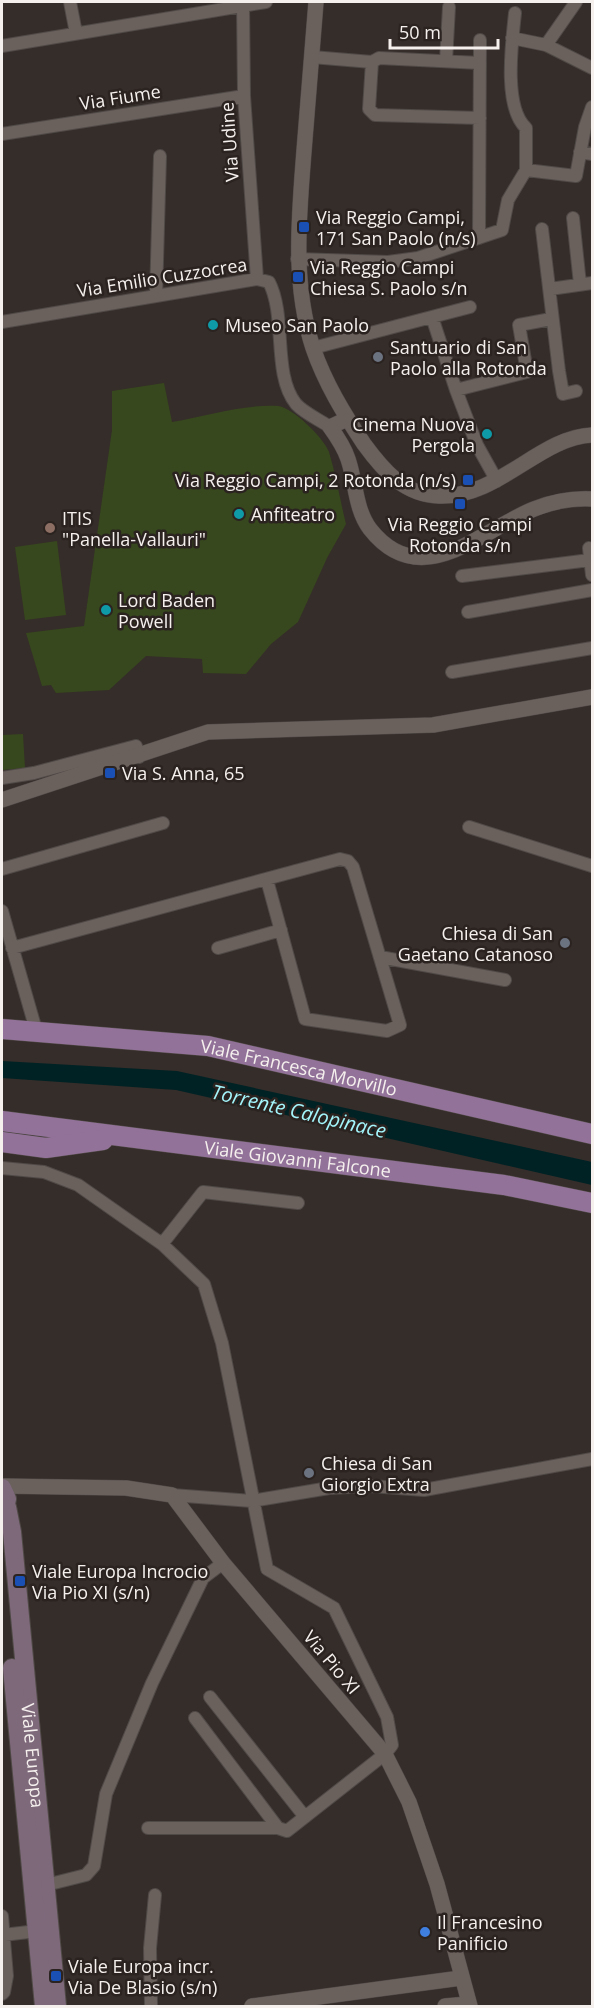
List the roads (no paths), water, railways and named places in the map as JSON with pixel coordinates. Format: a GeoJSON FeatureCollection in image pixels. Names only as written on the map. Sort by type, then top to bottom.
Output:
{"type":"FeatureCollection","features":[{"type":"Feature","properties":{"kind":"main road","name":"Viale Francesca Morvillo"},"geometry":{"type":"LineString","coordinates":[[2,1029],[208,1046],[592,1134]]}},
{"type":"Feature","properties":{"kind":"main road","name":"Viale Giovanni Falcone"},"geometry":{"type":"LineString","coordinates":[[2,1121],[504,1185],[592,1203]]}},
{"type":"Feature","properties":{"kind":"main road"},"geometry":{"type":"LineString","coordinates":[[2,1142],[46,1148],[118,1137]]}},
{"type":"Feature","properties":{"kind":"main road","name":"Viale Europa"},"geometry":{"type":"LineString","coordinates":[[2,1487],[7,1499],[4,1513],[12,1532],[57,2007]]}},
{"type":"Feature","properties":{"kind":"main road","name":"Viale Europa"},"geometry":{"type":"LineString","coordinates":[[2,1553],[44,2007]]}},
{"type":"Feature","properties":{"kind":"street"},"geometry":{"type":"LineString","coordinates":[[70,2],[76,33]]}},
{"type":"Feature","properties":{"kind":"street"},"geometry":{"type":"LineString","coordinates":[[2,46],[243,3],[266,2]]}},
{"type":"Feature","properties":{"kind":"street"},"geometry":{"type":"LineString","coordinates":[[316,2],[297,259],[313,348],[347,419],[383,470],[400,484],[419,492],[438,496],[462,494],[497,480],[563,442],[592,435]]}},
{"type":"Feature","properties":{"kind":"street"},"geometry":{"type":"LineString","coordinates":[[546,45],[576,2]]}},
{"type":"Feature","properties":{"kind":"street","name":"Via Udine"},"geometry":{"type":"LineString","coordinates":[[243,3],[244,96],[257,279]]}},
{"type":"Feature","properties":{"kind":"street"},"geometry":{"type":"LineString","coordinates":[[446,61],[449,7]]}},
{"type":"Feature","properties":{"kind":"street"},"geometry":{"type":"LineString","coordinates":[[297,259],[388,261],[418,258],[502,230],[508,200],[526,170],[526,128],[518,121],[511,90],[515,13]]}},
{"type":"Feature","properties":{"kind":"street"},"geometry":{"type":"LineString","coordinates":[[512,38],[546,45],[592,68]]}},
{"type":"Feature","properties":{"kind":"street"},"geometry":{"type":"LineString","coordinates":[[479,238],[480,40]]}},
{"type":"Feature","properties":{"kind":"street"},"geometry":{"type":"LineString","coordinates":[[312,57],[372,62],[379,58],[480,63]]}},
{"type":"Feature","properties":{"kind":"street"},"geometry":{"type":"LineString","coordinates":[[372,62],[369,110],[375,115],[480,118]]}},
{"type":"Feature","properties":{"kind":"street","name":"Via Fiume"},"geometry":{"type":"LineString","coordinates":[[2,134],[244,96]]}},
{"type":"Feature","properties":{"kind":"street"},"geometry":{"type":"LineString","coordinates":[[526,170],[576,176],[586,153],[585,127],[592,107]]}},
{"type":"Feature","properties":{"kind":"street"},"geometry":{"type":"LineString","coordinates":[[156,296],[160,156]]}},
{"type":"Feature","properties":{"kind":"street"},"geometry":{"type":"LineString","coordinates":[[550,289],[586,283],[573,218]]}},
{"type":"Feature","properties":{"kind":"street"},"geometry":{"type":"LineString","coordinates":[[542,229],[550,289],[551,319],[563,394],[576,391]]}},
{"type":"Feature","properties":{"kind":"street","name":"Via Emilio Cuzzocrea"},"geometry":{"type":"LineString","coordinates":[[2,322],[257,279],[269,282],[276,296],[287,387],[296,405],[330,427]]}},
{"type":"Feature","properties":{"kind":"street"},"geometry":{"type":"LineString","coordinates":[[313,348],[470,307]]}},
{"type":"Feature","properties":{"kind":"street"},"geometry":{"type":"LineString","coordinates":[[432,317],[477,445],[497,480]]}},
{"type":"Feature","properties":{"kind":"street"},"geometry":{"type":"LineString","coordinates":[[456,390],[527,372],[519,325],[551,319]]}},
{"type":"Feature","properties":{"kind":"street"},"geometry":{"type":"LineString","coordinates":[[347,419],[330,427],[342,443],[360,509],[370,529],[387,544],[419,559],[449,553],[549,503],[575,498],[592,499]]}},
{"type":"Feature","properties":{"kind":"street"},"geometry":{"type":"LineString","coordinates":[[462,576],[590,554],[592,575]]}},
{"type":"Feature","properties":{"kind":"street"},"geometry":{"type":"LineString","coordinates":[[468,612],[592,591]]}},
{"type":"Feature","properties":{"kind":"street"},"geometry":{"type":"LineString","coordinates":[[452,672],[592,648]]}},
{"type":"Feature","properties":{"kind":"street"},"geometry":{"type":"LineString","coordinates":[[2,800],[217,731],[433,725],[592,697]]}},
{"type":"Feature","properties":{"kind":"street"},"geometry":{"type":"LineString","coordinates":[[2,778],[136,746],[139,757]]}},
{"type":"Feature","properties":{"kind":"street"},"geometry":{"type":"LineString","coordinates":[[2,869],[163,823]]}},
{"type":"Feature","properties":{"kind":"street"},"geometry":{"type":"LineString","coordinates":[[469,827],[592,866]]}},
{"type":"Feature","properties":{"kind":"street"},"geometry":{"type":"LineString","coordinates":[[12,948],[340,859],[348,861],[353,867],[400,1025],[387,1031],[305,1019],[267,880]]}},
{"type":"Feature","properties":{"kind":"street"},"geometry":{"type":"LineString","coordinates":[[2,911],[36,1030]]}},
{"type":"Feature","properties":{"kind":"street"},"geometry":{"type":"LineString","coordinates":[[218,948],[281,930]]}},
{"type":"Feature","properties":{"kind":"street"},"geometry":{"type":"LineString","coordinates":[[380,957],[505,980]]}},
{"type":"Feature","properties":{"kind":"street"},"geometry":{"type":"LineString","coordinates":[[2,1168],[44,1172],[78,1185],[162,1244],[204,1284],[222,1343],[267,1569],[334,1608],[387,1717],[392,1745],[385,1754],[287,1831],[278,1828],[148,1828]]}},
{"type":"Feature","properties":{"kind":"street"},"geometry":{"type":"LineString","coordinates":[[162,1244],[203,1192],[298,1203]]}},
{"type":"Feature","properties":{"kind":"street"},"geometry":{"type":"LineString","coordinates":[[2,1487],[126,1488],[172,1495],[252,1501],[329,1488],[371,1486],[424,1490],[592,1459]]}},
{"type":"Feature","properties":{"kind":"street"},"geometry":{"type":"LineString","coordinates":[[4,1513],[32,1487]]}},
{"type":"Feature","properties":{"kind":"street","name":"Via Pio XI"},"geometry":{"type":"LineString","coordinates":[[172,1495],[223,1563],[385,1754],[416,1823],[437,1884],[469,2005]]}},
{"type":"Feature","properties":{"kind":"street"},"geometry":{"type":"LineString","coordinates":[[46,1885],[87,1875],[94,1866],[106,1794],[152,1683],[203,1578],[223,1563]]}},
{"type":"Feature","properties":{"kind":"street"},"geometry":{"type":"LineString","coordinates":[[210,1697],[305,1817]]}},
{"type":"Feature","properties":{"kind":"street"},"geometry":{"type":"LineString","coordinates":[[195,1718],[278,1828]]}},
{"type":"Feature","properties":{"kind":"street"},"geometry":{"type":"LineString","coordinates":[[152,2007],[150,1948],[155,1896]]}},
{"type":"Feature","properties":{"kind":"street"},"geometry":{"type":"LineString","coordinates":[[2,1916],[7,1976],[2,1994]]}},
{"type":"Feature","properties":{"kind":"street"},"geometry":{"type":"LineString","coordinates":[[3,1935],[37,1931]]}},
{"type":"Feature","properties":{"kind":"street"},"geometry":{"type":"LineString","coordinates":[[252,2007],[461,1978]]}},
{"type":"Feature","properties":{"kind":"street"},"geometry":{"type":"LineString","coordinates":[[445,2007],[469,2005]]}},
{"type":"Feature","properties":{"kind":"water","name":"Torrente Calopinace"},"geometry":{"type":"Polygon","coordinates":[[[2,1061],[177,1071],[592,1162],[592,1185],[176,1090],[2,1078],[2,1061]]]}},
{"type":"Feature","properties":{"kind":"place","name":"Via Reggio Campi, 171 San Paolo (n/s)"},"geometry":{"type":"Point","coordinates":[304,227]}},
{"type":"Feature","properties":{"kind":"place","name":"Via Reggio Campi Chiesa S. Paolo s/n"},"geometry":{"type":"Point","coordinates":[298,277]}},
{"type":"Feature","properties":{"kind":"place","name":"Museo San Paolo"},"geometry":{"type":"Point","coordinates":[213,325]}},
{"type":"Feature","properties":{"kind":"place","name":"Santuario di San Paolo alla Rotonda"},"geometry":{"type":"Point","coordinates":[378,357]}},
{"type":"Feature","properties":{"kind":"place","name":"Cinema Nuova Pergola"},"geometry":{"type":"Point","coordinates":[487,434]}},
{"type":"Feature","properties":{"kind":"place","name":"Via Reggio Campi, 2 Rotonda (n/s)"},"geometry":{"type":"Point","coordinates":[468,480]}},
{"type":"Feature","properties":{"kind":"place","name":"Via Reggio Campi Rotonda s/n"},"geometry":{"type":"Point","coordinates":[460,504]}},
{"type":"Feature","properties":{"kind":"place","name":"Anfiteatro"},"geometry":{"type":"Point","coordinates":[239,514]}},
{"type":"Feature","properties":{"kind":"place","name":"ITIS \"Panella-Vallauri\""},"geometry":{"type":"Point","coordinates":[50,528]}},
{"type":"Feature","properties":{"kind":"place","name":"Lord Baden Powell"},"geometry":{"type":"Point","coordinates":[106,610]}},
{"type":"Feature","properties":{"kind":"place","name":"Via S. Anna, 65"},"geometry":{"type":"Point","coordinates":[110,773]}},
{"type":"Feature","properties":{"kind":"place","name":"Chiesa di San Gaetano Catanoso"},"geometry":{"type":"Point","coordinates":[565,943]}},
{"type":"Feature","properties":{"kind":"place","name":"Chiesa di San Giorgio Extra"},"geometry":{"type":"Point","coordinates":[309,1473]}},
{"type":"Feature","properties":{"kind":"place","name":"Viale Europa Incrocio Via Pio XI (s/n)"},"geometry":{"type":"Point","coordinates":[20,1581]}},
{"type":"Feature","properties":{"kind":"place","name":"Il Francesino Panificio"},"geometry":{"type":"Point","coordinates":[425,1932]}},
{"type":"Feature","properties":{"kind":"place","name":"Viale Europa incr. Via De Blasio (s/n)"},"geometry":{"type":"Point","coordinates":[56,1976]}}]}
